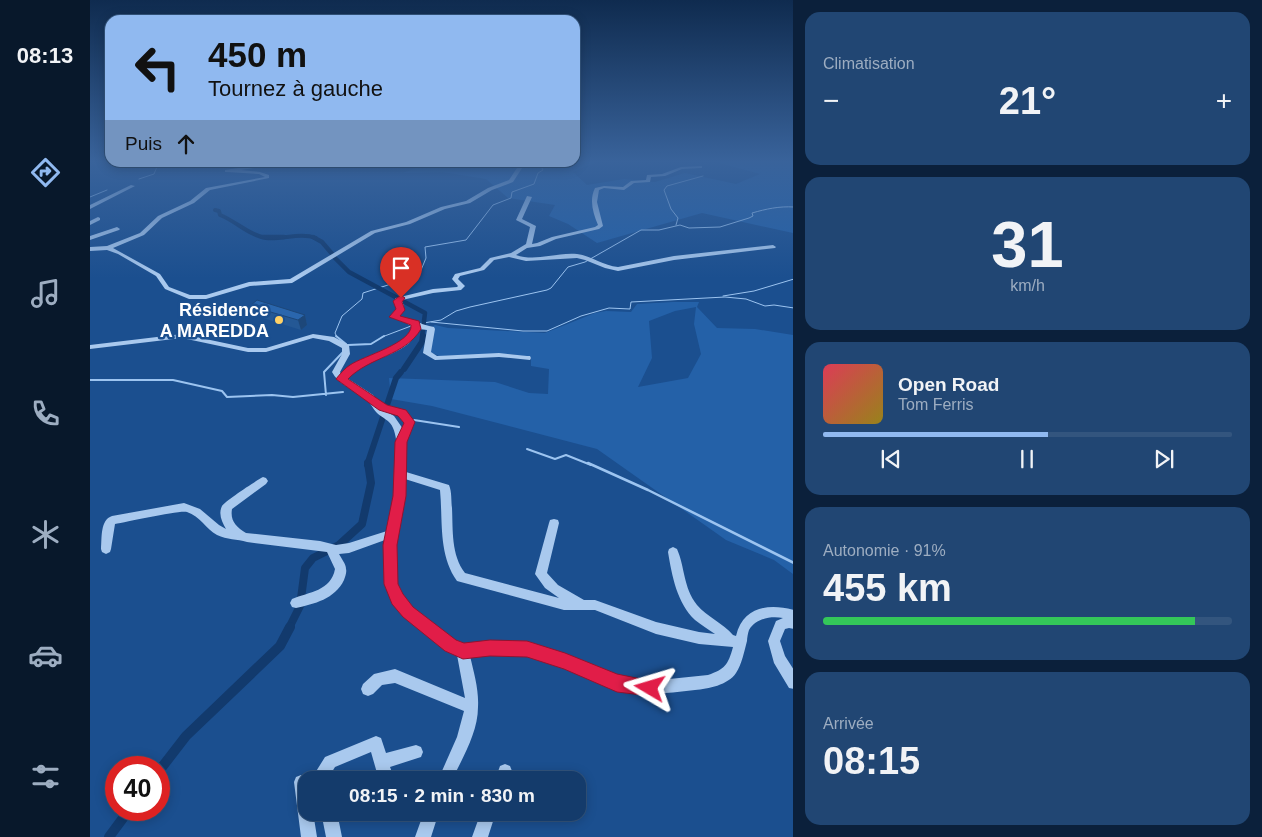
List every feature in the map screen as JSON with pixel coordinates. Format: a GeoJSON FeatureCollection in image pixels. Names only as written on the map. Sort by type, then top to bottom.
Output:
{"type":"FeatureCollection","features":[{"type":"Feature","properties":{"kind":"street"},"geometry":{"type":"LineString","coordinates":[[90,207],[104,200]]}},
{"type":"Feature","properties":{"kind":"street"},"geometry":{"type":"LineString","coordinates":[[90,249],[108,248],[142,234],[160,216],[194,200]]}},
{"type":"Feature","properties":{"kind":"street"},"geometry":{"type":"LineString","coordinates":[[108,248],[149,269],[158,275],[168,288],[189,298],[206,297],[249,284],[296,280],[379,230],[403,224],[442,208],[471,200]]}},
{"type":"Feature","properties":{"kind":"street"},"geometry":{"type":"LineString","coordinates":[[528,200],[519,220],[533,226],[529,245]]}},
{"type":"Feature","properties":{"kind":"street"},"geometry":{"type":"LineString","coordinates":[[510,256],[529,245],[538,245],[554,238],[600,226],[601,224],[594,210],[594,200]]}},
{"type":"Feature","properties":{"kind":"street"},"geometry":{"type":"LineString","coordinates":[[90,223],[98,219]]}},
{"type":"Feature","properties":{"kind":"street"},"geometry":{"type":"LineString","coordinates":[[90,238],[117,229]]}},
{"type":"Feature","properties":{"kind":"street"},"geometry":{"type":"LineString","coordinates":[[527,358],[499,355],[435,358],[427,353],[431,329],[394,317],[401,307],[398,299],[433,291],[459,289],[462,286],[455,279],[457,275],[475,272],[486,267],[492,259],[510,256],[530,259],[568,255],[580,256],[610,269],[618,270],[674,258],[773,247]]}},
{"type":"Feature","properties":{"kind":"street"},"geometry":{"type":"LineString","coordinates":[[342,379],[354,367],[374,359],[407,341],[414,334],[416,324]]}},
{"type":"Feature","properties":{"kind":"street"},"geometry":{"type":"LineString","coordinates":[[90,346],[182,336],[248,350],[266,350],[313,336],[321,337],[346,347],[346,354],[336,372],[342,379],[370,397],[380,411],[391,418],[398,428],[401,442],[399,496],[390,545],[391,584],[397,599],[408,612],[450,645],[463,651],[490,648],[527,649],[565,661],[617,683],[650,688],[708,682],[721,677],[731,670],[736,659],[734,642],[724,632],[699,616],[688,600],[677,574],[673,552]]}},
{"type":"Feature","properties":{"kind":"street"},"geometry":{"type":"LineString","coordinates":[[373,402],[383,408],[402,413],[410,422],[401,442]]}},
{"type":"Feature","properties":{"kind":"street"},"geometry":{"type":"LineString","coordinates":[[391,418],[402,413]]}},
{"type":"Feature","properties":{"kind":"street"},"geometry":{"type":"LineString","coordinates":[[401,474],[445,488],[451,558],[455,571],[461,577],[564,605],[581,604],[595,606],[656,628],[699,638],[734,642]]}},
{"type":"Feature","properties":{"kind":"street"},"geometry":{"type":"LineString","coordinates":[[238,536],[227,522],[227,507],[263,482]]}},
{"type":"Feature","properties":{"kind":"street"},"geometry":{"type":"LineString","coordinates":[[106,549],[109,523],[112,520],[170,508],[184,507],[202,514],[223,533],[247,538],[325,548],[349,548],[391,534]]}},
{"type":"Feature","properties":{"kind":"street"},"geometry":{"type":"LineString","coordinates":[[554,523],[541,574],[545,581],[556,590],[581,604]]}},
{"type":"Feature","properties":{"kind":"street"},"geometry":{"type":"LineString","coordinates":[[300,602],[329,591],[336,586],[341,569],[325,548]]}},
{"type":"Feature","properties":{"kind":"street"},"geometry":{"type":"LineString","coordinates":[[734,642],[744,627],[754,617],[766,612],[780,612],[793,616]]}},
{"type":"Feature","properties":{"kind":"street"},"geometry":{"type":"LineString","coordinates":[[793,624],[789,622],[780,625],[774,640],[779,659],[793,683]]}},
{"type":"Feature","properties":{"kind":"street"},"geometry":{"type":"LineString","coordinates":[[449,771],[462,741],[472,707],[463,651]]}},
{"type":"Feature","properties":{"kind":"street"},"geometry":{"type":"LineString","coordinates":[[368,690],[379,679],[395,676],[472,707]]}},
{"type":"Feature","properties":{"kind":"street"},"geometry":{"type":"LineString","coordinates":[[323,771],[330,762],[376,743],[384,771]]}},
{"type":"Feature","properties":{"kind":"street"},"geometry":{"type":"LineString","coordinates":[[381,762],[416,752]]}},
{"type":"Feature","properties":{"kind":"street"},"geometry":{"type":"LineString","coordinates":[[306,821],[309,837]]}},
{"type":"Feature","properties":{"kind":"street"},"geometry":{"type":"LineString","coordinates":[[331,821],[334,837]]}},
{"type":"Feature","properties":{"kind":"street"},"geometry":{"type":"LineString","coordinates":[[422,837],[428,821]]}},
{"type":"Feature","properties":{"kind":"street"},"geometry":{"type":"LineString","coordinates":[[480,837],[486,821]]}},
{"type":"Feature","properties":{"kind":"shaded area"},"geometry":{"type":"Polygon","coordinates":[[[522,200],[793,200],[793,233],[702,213],[597,243],[568,224],[549,216],[555,205],[522,200]]]}},
{"type":"Feature","properties":{"kind":"shaded area"},"geometry":{"type":"Polygon","coordinates":[[[699,302],[697,307],[717,328],[755,329],[793,335],[793,574],[774,560],[726,540],[597,449],[432,406],[391,399],[389,378],[495,382],[529,393],[548,394],[549,369],[531,366],[531,357],[510,354],[439,356],[430,352],[432,327],[435,325],[448,328],[545,333],[595,313],[606,311],[631,312],[637,304],[699,302]],[[696,307],[675,311],[649,321],[652,358],[638,387],[688,378],[701,354],[694,324],[696,307]]]}},
{"type":"Feature","properties":{"kind":"building"},"geometry":{"type":"Polygon","coordinates":[[[257,300],[305,315],[298,320],[250,306],[257,300]]]}},
{"type":"Feature","properties":{"kind":"waterway"},"geometry":{"type":"LineString","coordinates":[[337,337],[335,333],[342,316],[362,299],[363,293],[419,275],[426,258],[425,247],[466,240],[493,205],[506,200]]}},
{"type":"Feature","properties":{"kind":"waterway"},"geometry":{"type":"LineString","coordinates":[[668,200],[671,209],[678,218],[676,225]]}},
{"type":"Feature","properties":{"kind":"waterway"},"geometry":{"type":"LineString","coordinates":[[418,324],[441,320],[456,311],[470,307],[547,290],[551,288],[568,267],[585,262],[641,230],[659,230],[680,225],[689,228],[720,227],[749,218],[753,216],[752,213],[778,207],[793,207]]}},
{"type":"Feature","properties":{"kind":"waterway"},"geometry":{"type":"LineString","coordinates":[[215,210],[219,211],[220,215],[248,231],[263,237]]}},
{"type":"Feature","properties":{"kind":"waterway"},"geometry":{"type":"LineString","coordinates":[[263,237],[284,237]]}},
{"type":"Feature","properties":{"kind":"waterway"},"geometry":{"type":"LineString","coordinates":[[263,237],[313,237]]}},
{"type":"Feature","properties":{"kind":"waterway"},"geometry":{"type":"LineString","coordinates":[[313,237],[322,242],[333,255]]}},
{"type":"Feature","properties":{"kind":"waterway"},"geometry":{"type":"LineString","coordinates":[[335,258],[349,272],[425,313],[422,337]]}},
{"type":"Feature","properties":{"kind":"waterway"},"geometry":{"type":"LineString","coordinates":[[723,296],[754,291],[793,279]]}},
{"type":"Feature","properties":{"kind":"waterway"},"geometry":{"type":"LineString","coordinates":[[431,322],[523,331],[547,331],[581,316],[609,308],[630,309],[631,302],[725,297],[746,299],[765,306],[774,305],[793,308]]}},
{"type":"Feature","properties":{"kind":"waterway"},"geometry":{"type":"LineString","coordinates":[[383,337],[411,326]]}},
{"type":"Feature","properties":{"kind":"waterway"},"geometry":{"type":"LineString","coordinates":[[404,369],[422,342],[423,336]]}},
{"type":"Feature","properties":{"kind":"waterway"},"geometry":{"type":"LineString","coordinates":[[337,337],[346,344]]}},
{"type":"Feature","properties":{"kind":"waterway"},"geometry":{"type":"LineString","coordinates":[[348,345],[371,344],[383,337]]}},
{"type":"Feature","properties":{"kind":"waterway"},"geometry":{"type":"LineString","coordinates":[[326,394],[324,372],[344,351]]}},
{"type":"Feature","properties":{"kind":"waterway"},"geometry":{"type":"LineString","coordinates":[[367,465],[396,378],[401,372]]}},
{"type":"Feature","properties":{"kind":"waterway"},"geometry":{"type":"LineString","coordinates":[[90,380],[173,380],[222,391],[227,397],[272,395],[293,397],[326,394]]}},
{"type":"Feature","properties":{"kind":"waterway"},"geometry":{"type":"LineString","coordinates":[[326,394],[343,392]]}},
{"type":"Feature","properties":{"kind":"waterway"},"geometry":{"type":"LineString","coordinates":[[414,420],[459,427]]}},
{"type":"Feature","properties":{"kind":"waterway"},"geometry":{"type":"LineString","coordinates":[[527,449],[555,459],[566,455],[591,465]]}},
{"type":"Feature","properties":{"kind":"waterway"},"geometry":{"type":"LineString","coordinates":[[289,628],[300,606],[305,568],[313,558],[339,545],[362,524],[371,483],[368,463]]}},
{"type":"Feature","properties":{"kind":"waterway"},"geometry":{"type":"LineString","coordinates":[[588,463],[648,490],[793,562]]}},
{"type":"Feature","properties":{"kind":"waterway"},"geometry":{"type":"LineString","coordinates":[[170,757],[186,736],[280,646],[290,627]]}},
{"type":"Feature","properties":{"kind":"waterway"},"geometry":{"type":"LineString","coordinates":[[109,837],[121,821]]}},
{"type":"Feature","properties":{"kind":"place","name":"Résidence A MAREDDA"},"geometry":{"type":"Point","coordinates":[279,320]}},
{"type":"Feature","properties":{"kind":"route"},"geometry":{"type":"LineString","coordinates":[[401,298],[398,299],[401,307],[400,310],[394,317],[399,320],[416,323],[417,326],[414,334],[401,345],[354,367],[342,379],[383,408],[402,413],[410,422],[401,442],[399,496],[390,545],[391,584],[397,599],[408,612],[450,645],[463,651],[510,647],[527,649],[565,661],[617,683],[650,688]]}}]}
